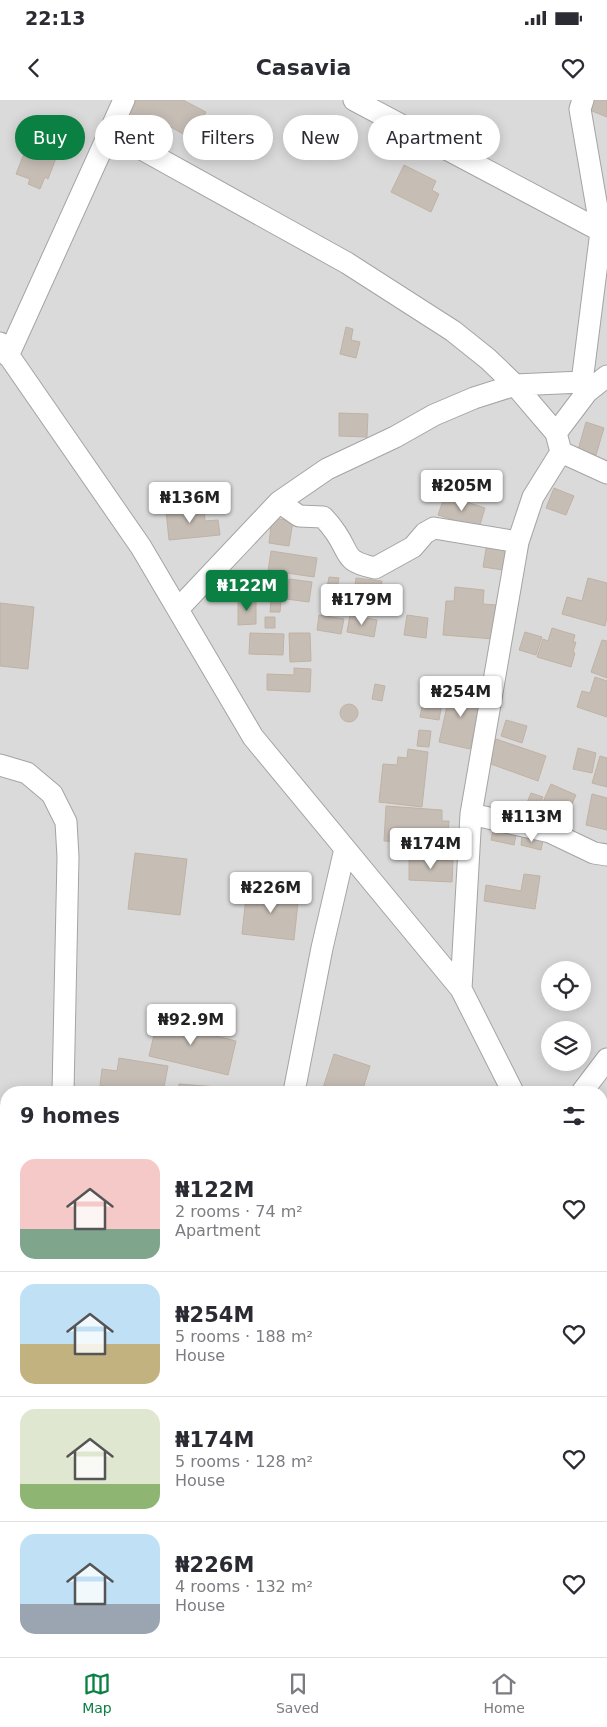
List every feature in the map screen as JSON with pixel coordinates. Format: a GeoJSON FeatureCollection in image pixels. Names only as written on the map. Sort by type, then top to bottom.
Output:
{"type":"FeatureCollection","features":[{"type":"Feature","properties":{"kind":"street"},"geometry":{"type":"LineString","coordinates":[[118,115],[124,100]]}},
{"type":"Feature","properties":{"kind":"street"},"geometry":{"type":"LineString","coordinates":[[354,100],[601,231]]}},
{"type":"Feature","properties":{"kind":"street"},"geometry":{"type":"LineString","coordinates":[[462,989],[471,814],[518,542],[533,498],[585,387],[601,231],[580,109],[583,100]]}},
{"type":"Feature","properties":{"kind":"street"},"geometry":{"type":"LineString","coordinates":[[97,160],[4,350],[141,547],[253,737],[462,989],[510,1086]]}},
{"type":"Feature","properties":{"kind":"street"},"geometry":{"type":"LineString","coordinates":[[160,160],[260,217],[347,263],[453,331],[488,359],[515,385],[559,443],[607,473]]}},
{"type":"Feature","properties":{"kind":"street"},"geometry":{"type":"LineString","coordinates":[[178,609],[279,502],[328,469],[396,437],[434,415],[474,398],[515,385],[585,387],[607,376]]}},
{"type":"Feature","properties":{"kind":"street"},"geometry":{"type":"LineString","coordinates":[[279,502],[299,516],[323,517],[337,534],[348,557],[359,565],[374,568],[413,547],[425,533],[434,528],[518,542]]}},
{"type":"Feature","properties":{"kind":"street"},"geometry":{"type":"LineString","coordinates":[[0,764],[27,773],[52,794],[66,822],[68,857],[63,1086]]}},
{"type":"Feature","properties":{"kind":"street"},"geometry":{"type":"LineString","coordinates":[[471,814],[550,832],[594,853],[607,855]]}},
{"type":"Feature","properties":{"kind":"street"},"geometry":{"type":"LineString","coordinates":[[295,1086],[322,948],[346,848]]}},
{"type":"Feature","properties":{"kind":"street"},"geometry":{"type":"LineString","coordinates":[[587,1086],[607,1059]]}},
{"type":"Feature","properties":{"kind":"shaded area"},"geometry":{"type":"Polygon","coordinates":[[[0,100],[607,100],[607,1086],[0,1086],[0,100]]]}},
{"type":"Feature","properties":{"kind":"building"},"geometry":{"type":"Polygon","coordinates":[[[136,100],[183,100],[206,112],[204,115],[183,115],[183,134],[173,128],[173,115],[128,115],[136,100]]]}},
{"type":"Feature","properties":{"kind":"building"},"geometry":{"type":"Polygon","coordinates":[[[591,100],[607,100],[607,117],[587,109],[591,100]]]}},
{"type":"Feature","properties":{"kind":"building"},"geometry":{"type":"Polygon","coordinates":[[[22,160],[55,160],[48,179],[45,177],[40,189],[28,184],[30,179],[16,174],[22,160]]]}},
{"type":"Feature","properties":{"kind":"building"},"geometry":{"type":"Polygon","coordinates":[[[404,165],[436,181],[432,190],[439,194],[431,212],[391,192],[404,165]]]}},
{"type":"Feature","properties":{"kind":"building"},"geometry":{"type":"Polygon","coordinates":[[[346,327],[353,329],[351,340],[360,342],[356,358],[340,354],[346,327]]]}},
{"type":"Feature","properties":{"kind":"building"},"geometry":{"type":"Polygon","coordinates":[[[339,413],[368,414],[367,437],[339,436],[339,413]]]}},
{"type":"Feature","properties":{"kind":"building"},"geometry":{"type":"Polygon","coordinates":[[[586,422],[604,428],[596,455],[578,450],[586,422]]]}},
{"type":"Feature","properties":{"kind":"building"},"geometry":{"type":"Polygon","coordinates":[[[554,488],[574,496],[566,515],[546,508],[554,488]]]}},
{"type":"Feature","properties":{"kind":"building"},"geometry":{"type":"Polygon","coordinates":[[[445,495],[485,508],[479,528],[438,515],[445,495]]]}},
{"type":"Feature","properties":{"kind":"building"},"geometry":{"type":"Polygon","coordinates":[[[204,506],[205,521],[218,520],[220,535],[169,540],[166,511],[204,506]]]}},
{"type":"Feature","properties":{"kind":"building"},"geometry":{"type":"Polygon","coordinates":[[[272,518],[293,521],[289,546],[269,543],[272,518]]]}},
{"type":"Feature","properties":{"kind":"building"},"geometry":{"type":"Polygon","coordinates":[[[487,543],[506,546],[503,570],[483,567],[487,543]]]}},
{"type":"Feature","properties":{"kind":"building"},"geometry":{"type":"Polygon","coordinates":[[[271,551],[317,558],[314,577],[287,573],[284,595],[265,592],[271,551]]]}},
{"type":"Feature","properties":{"kind":"building"},"geometry":{"type":"Polygon","coordinates":[[[329,577],[339,578],[336,594],[326,593],[329,577]]]}},
{"type":"Feature","properties":{"kind":"building"},"geometry":{"type":"Polygon","coordinates":[[[356,578],[382,581],[379,604],[341,600],[343,585],[355,586],[356,578]]]}},
{"type":"Feature","properties":{"kind":"building"},"geometry":{"type":"Polygon","coordinates":[[[588,578],[607,583],[607,617],[605,626],[562,614],[567,597],[582,601],[588,578]]]}},
{"type":"Feature","properties":{"kind":"building"},"geometry":{"type":"Polygon","coordinates":[[[289,579],[312,582],[309,602],[286,599],[289,579]]]}},
{"type":"Feature","properties":{"kind":"building"},"geometry":{"type":"Polygon","coordinates":[[[455,587],[484,590],[483,604],[497,605],[494,639],[443,635],[446,601],[454,601],[455,587]]]}},
{"type":"Feature","properties":{"kind":"building"},"geometry":{"type":"Polygon","coordinates":[[[238,599],[256,599],[256,624],[238,625],[238,599]]]}},
{"type":"Feature","properties":{"kind":"building"},"geometry":{"type":"Polygon","coordinates":[[[271,601],[281,601],[280,612],[270,612],[271,601]]]}},
{"type":"Feature","properties":{"kind":"building"},"geometry":{"type":"Polygon","coordinates":[[[0,603],[34,607],[28,669],[0,666],[0,603]]]}},
{"type":"Feature","properties":{"kind":"building"},"geometry":{"type":"Polygon","coordinates":[[[319,615],[344,619],[341,634],[317,630],[319,615]]]}},
{"type":"Feature","properties":{"kind":"building"},"geometry":{"type":"Polygon","coordinates":[[[350,615],[377,620],[374,637],[347,632],[350,615]]]}},
{"type":"Feature","properties":{"kind":"building"},"geometry":{"type":"Polygon","coordinates":[[[407,615],[428,618],[426,638],[404,635],[407,615]]]}},
{"type":"Feature","properties":{"kind":"building"},"geometry":{"type":"Polygon","coordinates":[[[265,617],[275,617],[275,628],[265,628],[265,617]]]}},
{"type":"Feature","properties":{"kind":"building"},"geometry":{"type":"Polygon","coordinates":[[[552,628],[575,635],[573,642],[576,642],[573,652],[575,653],[571,667],[537,657],[543,639],[548,641],[552,628]]]}},
{"type":"Feature","properties":{"kind":"building"},"geometry":{"type":"Polygon","coordinates":[[[525,632],[542,637],[536,655],[519,650],[525,632]]]}},
{"type":"Feature","properties":{"kind":"building"},"geometry":{"type":"Polygon","coordinates":[[[250,633],[284,634],[283,655],[249,654],[250,633]]]}},
{"type":"Feature","properties":{"kind":"building"},"geometry":{"type":"Polygon","coordinates":[[[289,633],[310,633],[311,661],[290,662],[289,633]]]}},
{"type":"Feature","properties":{"kind":"building"},"geometry":{"type":"Polygon","coordinates":[[[602,640],[607,641],[607,678],[591,672],[602,640]]]}},
{"type":"Feature","properties":{"kind":"building"},"geometry":{"type":"Polygon","coordinates":[[[294,668],[311,669],[310,692],[267,690],[267,674],[294,675],[294,668]]]}},
{"type":"Feature","properties":{"kind":"building"},"geometry":{"type":"Polygon","coordinates":[[[595,677],[607,681],[607,717],[577,707],[582,691],[590,693],[595,677]]]}},
{"type":"Feature","properties":{"kind":"building"},"geometry":{"type":"Polygon","coordinates":[[[375,684],[385,686],[382,701],[372,699],[375,684]]]}},
{"type":"Feature","properties":{"kind":"building"},"geometry":{"type":"Polygon","coordinates":[[[451,688],[482,695],[470,749],[439,742],[451,688]]]}},
{"type":"Feature","properties":{"kind":"building"},"geometry":{"type":"Polygon","coordinates":[[[424,695],[443,698],[439,720],[420,717],[424,695]]]}},
{"type":"Feature","properties":{"kind":"building"},"geometry":{"type":"Polygon","coordinates":[[[345,704],[353,704],[358,709],[356,720],[345,722],[340,717],[340,709],[345,704]]]}},
{"type":"Feature","properties":{"kind":"building"},"geometry":{"type":"Polygon","coordinates":[[[506,720],[527,726],[522,743],[501,736],[506,720]]]}},
{"type":"Feature","properties":{"kind":"building"},"geometry":{"type":"Polygon","coordinates":[[[419,730],[431,731],[429,747],[417,746],[419,730]]]}},
{"type":"Feature","properties":{"kind":"building"},"geometry":{"type":"Polygon","coordinates":[[[496,739],[546,756],[538,781],[488,763],[496,739]]]}},
{"type":"Feature","properties":{"kind":"building"},"geometry":{"type":"Polygon","coordinates":[[[578,748],[596,753],[592,773],[573,769],[578,748]]]}},
{"type":"Feature","properties":{"kind":"building"},"geometry":{"type":"Polygon","coordinates":[[[408,749],[428,752],[422,807],[379,802],[383,764],[397,765],[398,757],[407,758],[408,749]]]}},
{"type":"Feature","properties":{"kind":"building"},"geometry":{"type":"Polygon","coordinates":[[[600,756],[607,758],[607,787],[592,783],[600,756]]]}},
{"type":"Feature","properties":{"kind":"building"},"geometry":{"type":"Polygon","coordinates":[[[551,784],[576,795],[563,824],[538,813],[551,784]]]}},
{"type":"Feature","properties":{"kind":"building"},"geometry":{"type":"Polygon","coordinates":[[[531,793],[543,797],[535,814],[524,810],[531,793]]]}},
{"type":"Feature","properties":{"kind":"building"},"geometry":{"type":"Polygon","coordinates":[[[592,794],[607,798],[607,830],[586,825],[592,794]]]}},
{"type":"Feature","properties":{"kind":"building"},"geometry":{"type":"Polygon","coordinates":[[[386,806],[442,810],[442,821],[449,821],[448,835],[441,835],[440,844],[384,841],[386,806]]]}},
{"type":"Feature","properties":{"kind":"building"},"geometry":{"type":"Polygon","coordinates":[[[494,825],[517,830],[514,845],[491,840],[494,825]]]}},
{"type":"Feature","properties":{"kind":"building"},"geometry":{"type":"Polygon","coordinates":[[[522,836],[543,840],[541,850],[521,845],[522,836]]]}},
{"type":"Feature","properties":{"kind":"building"},"geometry":{"type":"Polygon","coordinates":[[[135,853],[187,859],[180,915],[128,909],[135,853]]]}},
{"type":"Feature","properties":{"kind":"building"},"geometry":{"type":"Polygon","coordinates":[[[409,859],[453,861],[452,882],[409,880],[409,859]]]}},
{"type":"Feature","properties":{"kind":"building"},"geometry":{"type":"Polygon","coordinates":[[[524,874],[540,876],[535,909],[484,901],[486,885],[521,891],[524,874]]]}},
{"type":"Feature","properties":{"kind":"building"},"geometry":{"type":"Polygon","coordinates":[[[247,888],[299,893],[294,940],[242,934],[247,888]]]}},
{"type":"Feature","properties":{"kind":"building"},"geometry":{"type":"Polygon","coordinates":[[[159,1014],[194,1023],[192,1030],[236,1041],[228,1075],[149,1056],[159,1014]]]}},
{"type":"Feature","properties":{"kind":"building"},"geometry":{"type":"Polygon","coordinates":[[[334,1054],[370,1066],[364,1086],[324,1086],[334,1054]]]}},
{"type":"Feature","properties":{"kind":"building"},"geometry":{"type":"Polygon","coordinates":[[[119,1058],[168,1066],[164,1086],[100,1086],[102,1069],[117,1071],[119,1058]]]}},
{"type":"Feature","properties":{"kind":"building"},"geometry":{"type":"Polygon","coordinates":[[[179,1084],[205,1086],[179,1086],[179,1084]]]}}]}
